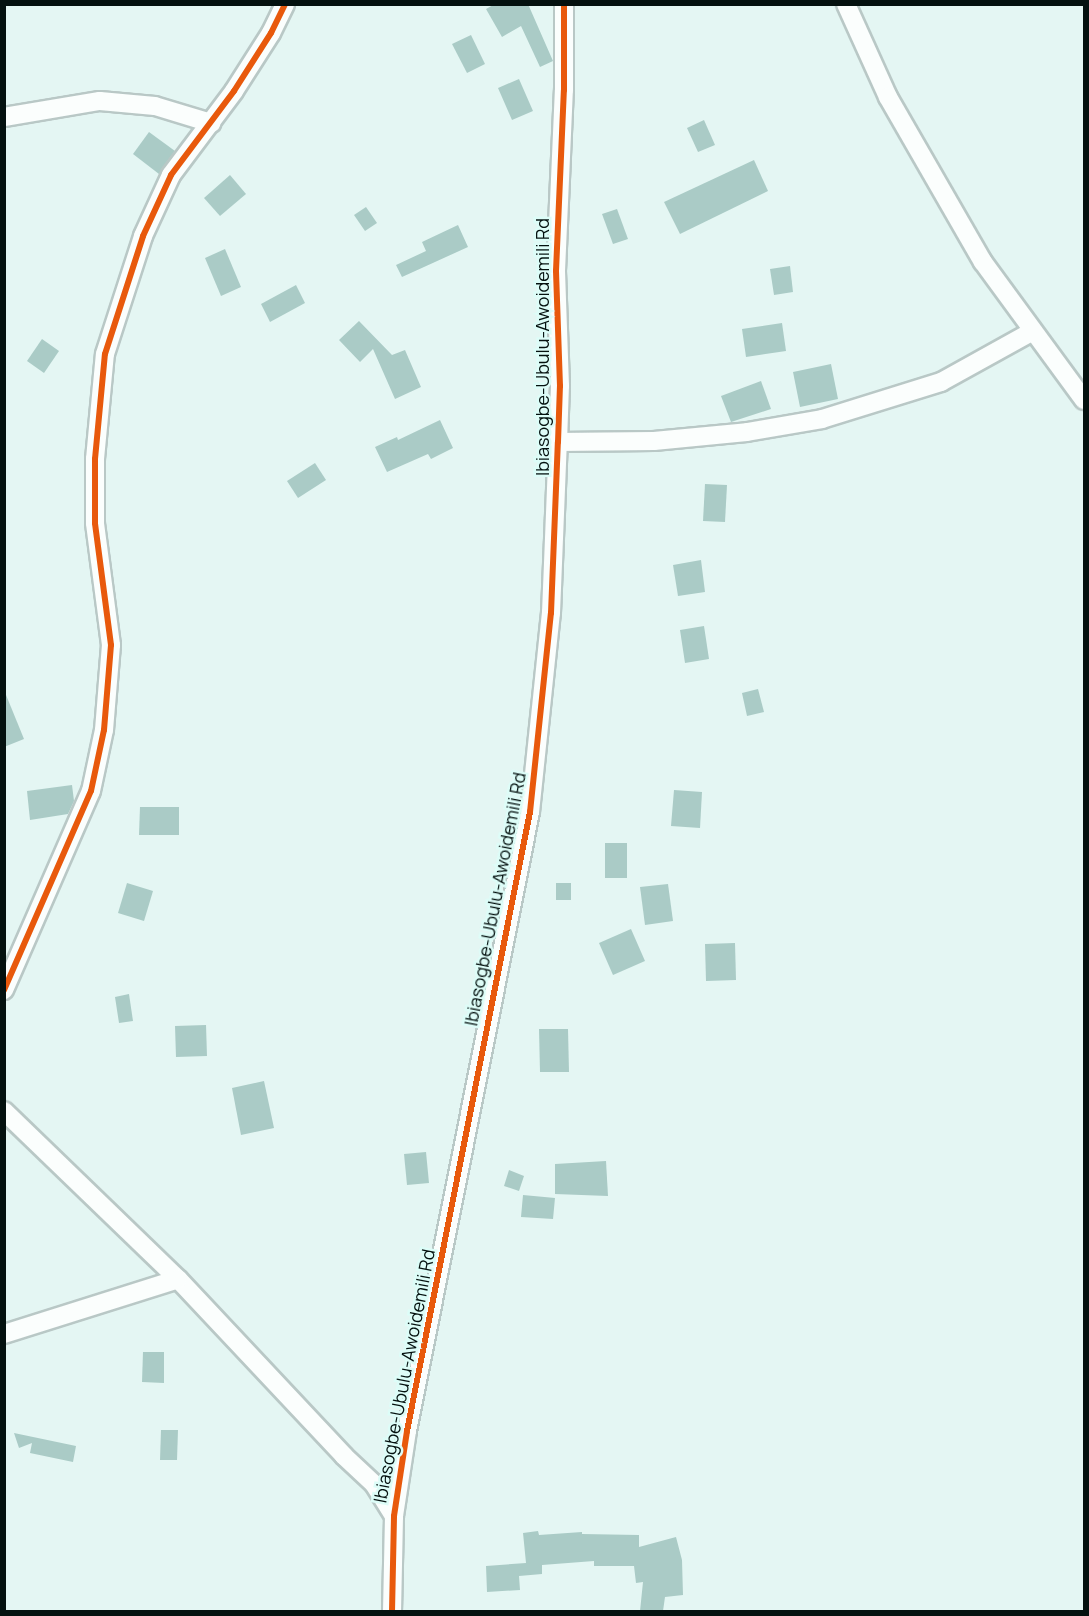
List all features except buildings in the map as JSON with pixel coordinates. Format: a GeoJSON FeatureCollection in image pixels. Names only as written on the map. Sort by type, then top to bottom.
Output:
{"type":"FeatureCollection","features":[{"type":"Feature","properties":{"kind":"street"},"geometry":{"type":"LineString","coordinates":[[4,990],[91,791],[104,730],[111,645],[96,523],[95,459],[105,354],[143,236],[171,174],[211,123],[271,33],[285,4]]}},
{"type":"Feature","properties":{"kind":"street","name":"Ibiasogbe-Ubulu-Awoidemili Rd"},"geometry":{"type":"LineString","coordinates":[[392,1611],[394,1516],[407,1431],[530,812],[551,613],[560,386],[556,271],[564,90],[564,4]]}},
{"type":"Feature","properties":{"kind":"street"},"geometry":{"type":"LineString","coordinates":[[846,4],[888,97],[971,241],[1084,400]]}},
{"type":"Feature","properties":{"kind":"street"},"geometry":{"type":"LineString","coordinates":[[4,117],[100,101],[155,106],[211,123]]}},
{"type":"Feature","properties":{"kind":"street"},"geometry":{"type":"LineString","coordinates":[[558,442],[654,441],[747,432],[822,419],[941,382],[1033,331]]}},
{"type":"Feature","properties":{"kind":"street"},"geometry":{"type":"LineString","coordinates":[[4,1111],[178,1279],[344,1456],[374,1484],[394,1516]]}},
{"type":"Feature","properties":{"kind":"street"},"geometry":{"type":"LineString","coordinates":[[4,1334],[178,1279]]}},
{"type":"Feature","properties":{"kind":"cycle path"},"geometry":{"type":"LineString","coordinates":[[4,990],[91,791],[104,730],[111,645],[95,523],[95,459],[105,354],[143,236],[171,175],[234,91],[271,33],[285,4]]}},
{"type":"Feature","properties":{"kind":"cycle path"},"geometry":{"type":"LineString","coordinates":[[392,1612],[394,1516],[407,1431],[530,812],[551,613],[560,386],[556,271],[564,90],[564,4]]}}]}
